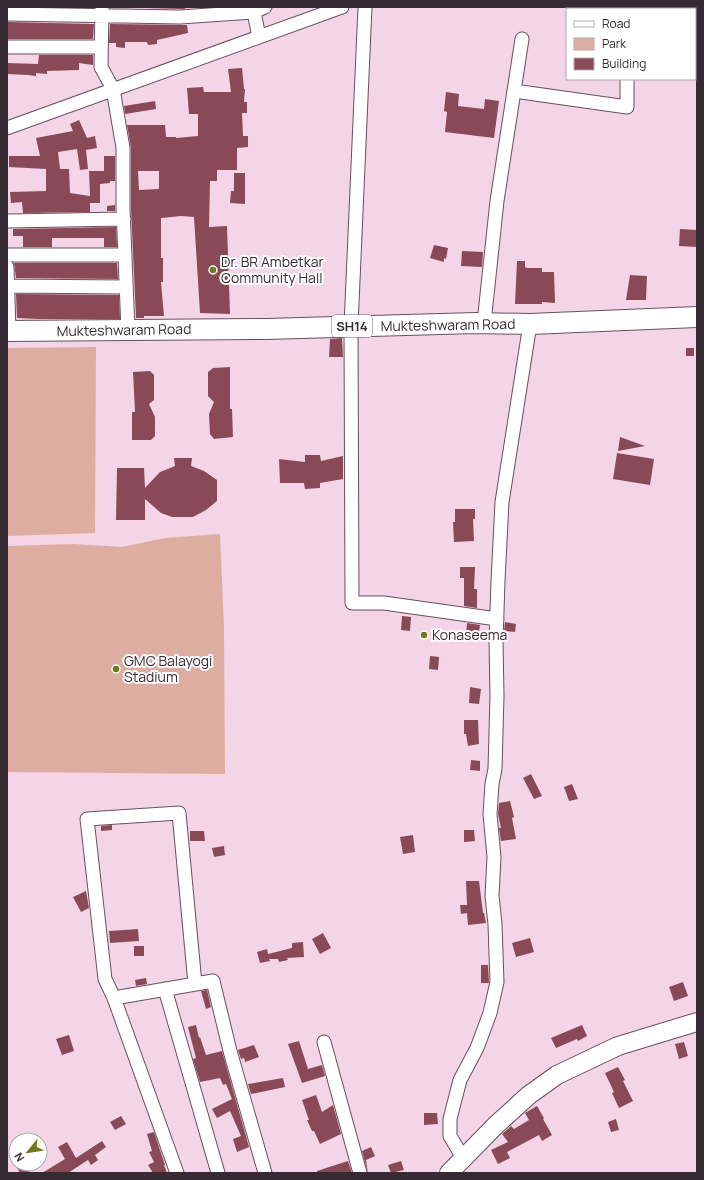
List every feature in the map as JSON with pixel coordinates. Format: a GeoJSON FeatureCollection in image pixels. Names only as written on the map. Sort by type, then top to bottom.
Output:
{"type":"FeatureCollection","features":[{"type":"Feature","properties":{"kind":"main road","name":"Mukteshwaram Road"},"geometry":{"type":"LineString","coordinates":[[8,331],[484,323],[530,324],[697,317]]}},
{"type":"Feature","properties":{"kind":"main road"},"geometry":{"type":"LineString","coordinates":[[448,1173],[495,1126],[529,1095],[557,1075],[618,1046],[697,1022]]}},
{"type":"Feature","properties":{"kind":"street"},"geometry":{"type":"LineString","coordinates":[[7,14],[102,11],[180,17],[253,10],[265,7]]}},
{"type":"Feature","properties":{"kind":"street"},"geometry":{"type":"LineString","coordinates":[[7,128],[342,7]]}},
{"type":"Feature","properties":{"kind":"street"},"geometry":{"type":"LineString","coordinates":[[366,7],[351,326],[352,604],[384,603],[497,619]]}},
{"type":"Feature","properties":{"kind":"street"},"geometry":{"type":"LineString","coordinates":[[253,10],[259,37]]}},
{"type":"Feature","properties":{"kind":"street"},"geometry":{"type":"LineString","coordinates":[[102,11],[101,67],[113,89],[123,148],[128,330]]}},
{"type":"Feature","properties":{"kind":"street"},"geometry":{"type":"LineString","coordinates":[[484,323],[497,201],[522,39]]}},
{"type":"Feature","properties":{"kind":"street"},"geometry":{"type":"LineString","coordinates":[[7,46],[101,48]]}},
{"type":"Feature","properties":{"kind":"street"},"geometry":{"type":"LineString","coordinates":[[514,91],[627,107],[627,80]]}},
{"type":"Feature","properties":{"kind":"street"},"geometry":{"type":"LineString","coordinates":[[7,221],[124,218]]}},
{"type":"Feature","properties":{"kind":"street"},"geometry":{"type":"LineString","coordinates":[[7,255],[125,254]]}},
{"type":"Feature","properties":{"kind":"street"},"geometry":{"type":"LineString","coordinates":[[7,267],[8,331]]}},
{"type":"Feature","properties":{"kind":"street"},"geometry":{"type":"LineString","coordinates":[[8,286],[126,287]]}},
{"type":"Feature","properties":{"kind":"street"},"geometry":{"type":"LineString","coordinates":[[463,1158],[450,1136],[450,1119],[460,1080],[477,1048],[490,1013],[498,982],[492,896],[494,857],[490,814],[492,784],[495,769],[497,619],[502,502],[530,324]]}},
{"type":"Feature","properties":{"kind":"street"},"geometry":{"type":"LineString","coordinates":[[177,1173],[114,998],[105,979],[87,819],[179,813],[195,984]]}},
{"type":"Feature","properties":{"kind":"street"},"geometry":{"type":"LineString","coordinates":[[114,998],[214,981],[230,1051],[265,1173]]}},
{"type":"Feature","properties":{"kind":"street"},"geometry":{"type":"LineString","coordinates":[[165,989],[218,1173]]}},
{"type":"Feature","properties":{"kind":"street"},"geometry":{"type":"LineString","coordinates":[[324,1042],[360,1173]]}},
{"type":"Feature","properties":{"kind":"green space"},"geometry":{"type":"Polygon","coordinates":[[[96,347],[95,533],[7,536],[7,348],[96,347]]]}},
{"type":"Feature","properties":{"kind":"green space","name":"GMC Balayogi Stadium"},"geometry":{"type":"Polygon","coordinates":[[[220,534],[224,628],[225,774],[7,772],[7,546],[74,544],[122,547],[165,538],[220,534]]]}},
{"type":"Feature","properties":{"kind":"building"},"geometry":{"type":"Polygon","coordinates":[[[110,7],[185,7],[185,9],[180,9],[110,7]]]}},
{"type":"Feature","properties":{"kind":"building"},"geometry":{"type":"Polygon","coordinates":[[[7,22],[94,24],[93,39],[7,39],[7,22]]]}},
{"type":"Feature","properties":{"kind":"building"},"geometry":{"type":"Polygon","coordinates":[[[110,24],[187,25],[188,33],[157,40],[157,44],[148,45],[147,42],[125,42],[125,48],[116,47],[116,43],[109,43],[110,24]]]}},
{"type":"Feature","properties":{"kind":"building"},"geometry":{"type":"Polygon","coordinates":[[[39,55],[93,55],[93,65],[79,63],[79,70],[47,71],[47,74],[36,73],[36,76],[7,74],[7,63],[38,64],[39,55]]]}},
{"type":"Feature","properties":{"kind":"building"},"geometry":{"type":"Polygon","coordinates":[[[242,68],[245,89],[244,102],[247,102],[247,113],[242,113],[243,136],[248,136],[248,147],[237,148],[237,170],[217,170],[217,181],[210,181],[209,227],[227,226],[230,314],[200,313],[194,217],[181,216],[161,218],[161,258],[163,258],[163,282],[161,282],[164,316],[144,316],[144,318],[136,318],[131,209],[131,148],[127,125],[165,125],[166,137],[176,138],[198,136],[198,114],[189,114],[187,88],[203,87],[204,92],[231,92],[228,69],[242,68]],[[138,171],[139,190],[159,189],[159,171],[138,171]]]}},
{"type":"Feature","properties":{"kind":"building"},"geometry":{"type":"Polygon","coordinates":[[[446,92],[459,94],[458,106],[484,109],[485,99],[499,101],[494,138],[445,132],[447,112],[444,111],[446,92]]]}},
{"type":"Feature","properties":{"kind":"building"},"geometry":{"type":"Polygon","coordinates":[[[155,101],[156,109],[125,114],[124,106],[155,101]]]}},
{"type":"Feature","properties":{"kind":"building"},"geometry":{"type":"Polygon","coordinates":[[[79,120],[87,138],[95,136],[97,148],[86,150],[88,169],[80,170],[77,149],[58,152],[60,169],[69,169],[70,193],[90,196],[89,171],[104,171],[104,156],[115,156],[115,181],[100,184],[100,203],[90,203],[90,212],[23,213],[22,202],[11,203],[10,192],[46,191],[46,169],[9,167],[9,156],[40,156],[36,138],[73,131],[70,124],[79,120]]]}},
{"type":"Feature","properties":{"kind":"building"},"geometry":{"type":"Polygon","coordinates":[[[234,173],[245,173],[245,204],[230,203],[231,191],[234,191],[234,173]]]}},
{"type":"Feature","properties":{"kind":"building"},"geometry":{"type":"Polygon","coordinates":[[[115,205],[115,211],[107,211],[107,206],[115,205]]]}},
{"type":"Feature","properties":{"kind":"building"},"geometry":{"type":"Polygon","coordinates":[[[116,227],[117,247],[104,247],[104,238],[52,238],[52,247],[23,247],[23,236],[13,236],[13,229],[116,227]]]}},
{"type":"Feature","properties":{"kind":"building"},"geometry":{"type":"Polygon","coordinates":[[[680,229],[697,230],[697,247],[679,246],[680,229]]]}},
{"type":"Feature","properties":{"kind":"building"},"geometry":{"type":"Polygon","coordinates":[[[434,245],[448,248],[444,262],[430,258],[434,245]]]}},
{"type":"Feature","properties":{"kind":"building"},"geometry":{"type":"Polygon","coordinates":[[[462,251],[483,252],[482,267],[461,266],[462,251]]]}},
{"type":"Feature","properties":{"kind":"building"},"geometry":{"type":"Polygon","coordinates":[[[517,261],[525,261],[525,267],[527,268],[542,268],[542,272],[554,272],[555,303],[542,302],[542,304],[515,304],[517,261]]]}},
{"type":"Feature","properties":{"kind":"building"},"geometry":{"type":"Polygon","coordinates":[[[14,263],[117,263],[118,279],[16,278],[14,263]]]}},
{"type":"Feature","properties":{"kind":"building"},"geometry":{"type":"Polygon","coordinates":[[[630,275],[647,276],[646,300],[626,300],[630,275]]]}},
{"type":"Feature","properties":{"kind":"building"},"geometry":{"type":"Polygon","coordinates":[[[16,294],[119,295],[120,319],[17,318],[16,294]]]}},
{"type":"Feature","properties":{"kind":"building"},"geometry":{"type":"Polygon","coordinates":[[[342,338],[343,357],[329,357],[330,339],[342,338]]]}},
{"type":"Feature","properties":{"kind":"building"},"geometry":{"type":"Polygon","coordinates":[[[686,348],[694,348],[694,356],[686,356],[686,348]]]}},
{"type":"Feature","properties":{"kind":"building"},"geometry":{"type":"Polygon","coordinates":[[[230,367],[230,409],[232,409],[233,437],[214,439],[210,434],[209,414],[214,402],[208,396],[208,372],[213,368],[230,367]]]}},
{"type":"Feature","properties":{"kind":"building"},"geometry":{"type":"Polygon","coordinates":[[[150,371],[154,375],[154,400],[149,404],[155,417],[155,436],[151,440],[132,440],[132,412],[135,412],[133,372],[150,371]]]}},
{"type":"Feature","properties":{"kind":"building"},"geometry":{"type":"Polygon","coordinates":[[[620,437],[645,446],[618,451],[620,437]]]}},
{"type":"Feature","properties":{"kind":"building"},"geometry":{"type":"Polygon","coordinates":[[[617,453],[654,459],[650,485],[613,479],[617,453]]]}},
{"type":"Feature","properties":{"kind":"building"},"geometry":{"type":"Polygon","coordinates":[[[305,455],[320,455],[321,461],[343,456],[343,479],[320,483],[320,488],[305,489],[304,483],[280,483],[279,459],[305,462],[305,455]]]}},
{"type":"Feature","properties":{"kind":"building"},"geometry":{"type":"Polygon","coordinates":[[[174,458],[192,458],[191,466],[204,471],[217,480],[217,501],[206,510],[193,517],[172,517],[161,513],[145,499],[145,520],[116,520],[117,468],[144,468],[145,488],[160,472],[175,466],[174,458]]]}},
{"type":"Feature","properties":{"kind":"building"},"geometry":{"type":"Polygon","coordinates":[[[455,509],[475,509],[475,519],[473,519],[474,541],[454,542],[453,522],[455,522],[455,509]]]}},
{"type":"Feature","properties":{"kind":"building"},"geometry":{"type":"Polygon","coordinates":[[[460,567],[475,567],[474,589],[477,589],[477,608],[464,606],[464,578],[460,578],[460,567]]]}},
{"type":"Feature","properties":{"kind":"building"},"geometry":{"type":"Polygon","coordinates":[[[402,616],[411,617],[410,631],[401,630],[402,616]]]}},
{"type":"Feature","properties":{"kind":"building"},"geometry":{"type":"Polygon","coordinates":[[[505,622],[516,624],[515,632],[504,631],[505,622]]]}},
{"type":"Feature","properties":{"kind":"building"},"geometry":{"type":"Polygon","coordinates":[[[467,623],[480,625],[478,639],[466,637],[467,623]]]}},
{"type":"Feature","properties":{"kind":"building"},"geometry":{"type":"Polygon","coordinates":[[[430,656],[439,657],[438,670],[429,669],[430,656]]]}},
{"type":"Feature","properties":{"kind":"building"},"geometry":{"type":"Polygon","coordinates":[[[470,687],[481,689],[479,704],[469,703],[470,687]]]}},
{"type":"Feature","properties":{"kind":"building"},"geometry":{"type":"Polygon","coordinates":[[[464,720],[478,720],[479,744],[468,746],[466,734],[464,734],[464,720]]]}},
{"type":"Feature","properties":{"kind":"building"},"geometry":{"type":"Polygon","coordinates":[[[471,760],[480,761],[480,771],[470,770],[471,760]]]}},
{"type":"Feature","properties":{"kind":"building"},"geometry":{"type":"Polygon","coordinates":[[[531,774],[542,796],[534,799],[523,778],[531,774]]]}},
{"type":"Feature","properties":{"kind":"building"},"geometry":{"type":"Polygon","coordinates":[[[572,784],[578,799],[569,801],[564,787],[572,784]]]}},
{"type":"Feature","properties":{"kind":"building"},"geometry":{"type":"Polygon","coordinates":[[[510,801],[514,817],[512,818],[516,839],[501,841],[499,828],[501,828],[498,814],[499,803],[510,801]]]}},
{"type":"Feature","properties":{"kind":"building"},"geometry":{"type":"Polygon","coordinates":[[[112,825],[112,830],[101,831],[101,826],[112,825]]]}},
{"type":"Feature","properties":{"kind":"building"},"geometry":{"type":"Polygon","coordinates":[[[464,830],[474,830],[475,841],[464,842],[464,830]]]}},
{"type":"Feature","properties":{"kind":"building"},"geometry":{"type":"Polygon","coordinates":[[[190,831],[204,831],[205,841],[190,841],[190,831]]]}},
{"type":"Feature","properties":{"kind":"building"},"geometry":{"type":"Polygon","coordinates":[[[413,835],[415,852],[403,854],[400,837],[413,835]]]}},
{"type":"Feature","properties":{"kind":"building"},"geometry":{"type":"Polygon","coordinates":[[[224,846],[225,855],[214,857],[212,848],[224,846]]]}},
{"type":"Feature","properties":{"kind":"building"},"geometry":{"type":"Polygon","coordinates":[[[466,881],[479,881],[483,913],[486,923],[468,925],[467,913],[461,914],[460,905],[467,905],[466,881]]]}},
{"type":"Feature","properties":{"kind":"building"},"geometry":{"type":"Polygon","coordinates":[[[86,891],[89,908],[81,912],[73,897],[86,891]]]}},
{"type":"Feature","properties":{"kind":"building"},"geometry":{"type":"Polygon","coordinates":[[[138,929],[139,941],[110,943],[109,931],[138,929]]]}},
{"type":"Feature","properties":{"kind":"building"},"geometry":{"type":"Polygon","coordinates":[[[323,933],[331,948],[320,954],[312,939],[323,933]]]}},
{"type":"Feature","properties":{"kind":"building"},"geometry":{"type":"Polygon","coordinates":[[[530,938],[534,952],[516,957],[512,943],[530,938]]]}},
{"type":"Feature","properties":{"kind":"building"},"geometry":{"type":"Polygon","coordinates":[[[303,942],[304,957],[287,958],[288,960],[279,962],[278,959],[269,959],[270,961],[260,963],[257,952],[267,949],[268,954],[292,948],[292,943],[303,942]]]}},
{"type":"Feature","properties":{"kind":"building"},"geometry":{"type":"Polygon","coordinates":[[[134,946],[144,946],[144,956],[134,956],[134,946]]]}},
{"type":"Feature","properties":{"kind":"building"},"geometry":{"type":"Polygon","coordinates":[[[481,965],[488,965],[489,983],[481,983],[481,965]]]}},
{"type":"Feature","properties":{"kind":"building"},"geometry":{"type":"Polygon","coordinates":[[[146,978],[147,984],[136,986],[135,980],[146,978]]]}},
{"type":"Feature","properties":{"kind":"building"},"geometry":{"type":"Polygon","coordinates":[[[683,982],[688,996],[674,1001],[669,987],[683,982]]]}},
{"type":"Feature","properties":{"kind":"building"},"geometry":{"type":"Polygon","coordinates":[[[207,990],[211,1007],[206,1009],[201,991],[207,990]]]}},
{"type":"Feature","properties":{"kind":"building"},"geometry":{"type":"Polygon","coordinates":[[[196,1025],[199,1038],[200,1037],[206,1055],[222,1051],[249,1147],[237,1152],[233,1139],[241,1136],[230,1111],[217,1118],[212,1109],[232,1099],[226,1084],[223,1085],[220,1078],[200,1082],[193,1059],[196,1058],[188,1027],[196,1025]]]}},
{"type":"Feature","properties":{"kind":"building"},"geometry":{"type":"Polygon","coordinates":[[[582,1025],[587,1036],[578,1041],[577,1039],[556,1048],[551,1038],[582,1025]]]}},
{"type":"Feature","properties":{"kind":"building"},"geometry":{"type":"Polygon","coordinates":[[[69,1035],[74,1051],[62,1055],[56,1039],[69,1035]]]}},
{"type":"Feature","properties":{"kind":"building"},"geometry":{"type":"Polygon","coordinates":[[[299,1041],[308,1069],[322,1065],[325,1076],[302,1083],[288,1044],[299,1041]]]}},
{"type":"Feature","properties":{"kind":"building"},"geometry":{"type":"Polygon","coordinates":[[[684,1042],[688,1056],[679,1059],[675,1044],[684,1042]]]}},
{"type":"Feature","properties":{"kind":"building"},"geometry":{"type":"Polygon","coordinates":[[[254,1045],[259,1057],[245,1062],[244,1058],[241,1059],[238,1050],[254,1045]]]}},
{"type":"Feature","properties":{"kind":"building"},"geometry":{"type":"Polygon","coordinates":[[[618,1067],[633,1101],[619,1108],[612,1093],[614,1092],[605,1073],[618,1067]]]}},
{"type":"Feature","properties":{"kind":"building"},"geometry":{"type":"Polygon","coordinates":[[[283,1078],[285,1087],[251,1094],[248,1084],[283,1078]]]}},
{"type":"Feature","properties":{"kind":"building"},"geometry":{"type":"Polygon","coordinates":[[[316,1095],[322,1112],[333,1105],[341,1134],[320,1144],[307,1120],[309,1120],[302,1100],[316,1095]]]}},
{"type":"Feature","properties":{"kind":"building"},"geometry":{"type":"Polygon","coordinates":[[[537,1106],[552,1135],[542,1141],[539,1135],[507,1152],[510,1158],[498,1164],[491,1150],[508,1142],[502,1134],[511,1126],[514,1129],[529,1120],[525,1113],[537,1106]]]}},
{"type":"Feature","properties":{"kind":"building"},"geometry":{"type":"Polygon","coordinates":[[[424,1113],[437,1113],[438,1124],[424,1125],[424,1113]]]}},
{"type":"Feature","properties":{"kind":"building"},"geometry":{"type":"Polygon","coordinates":[[[121,1116],[126,1124],[115,1130],[110,1122],[121,1116]]]}},
{"type":"Feature","properties":{"kind":"building"},"geometry":{"type":"Polygon","coordinates":[[[616,1119],[619,1130],[611,1132],[608,1122],[616,1119]]]}},
{"type":"Feature","properties":{"kind":"building"},"geometry":{"type":"Polygon","coordinates":[[[154,1132],[167,1173],[153,1173],[148,1165],[154,1162],[149,1152],[152,1151],[147,1134],[154,1132]]]}},
{"type":"Feature","properties":{"kind":"building"},"geometry":{"type":"Polygon","coordinates":[[[102,1141],[106,1147],[95,1155],[98,1160],[91,1165],[88,1160],[68,1173],[42,1173],[48,1172],[48,1169],[65,1159],[58,1147],[67,1142],[76,1158],[102,1141]]]}},
{"type":"Feature","properties":{"kind":"building"},"geometry":{"type":"Polygon","coordinates":[[[371,1147],[375,1156],[366,1160],[368,1173],[362,1151],[371,1147]]]}},
{"type":"Feature","properties":{"kind":"building"},"geometry":{"type":"Polygon","coordinates":[[[348,1161],[352,1173],[317,1173],[317,1171],[348,1161]]]}},
{"type":"Feature","properties":{"kind":"building"},"geometry":{"type":"Polygon","coordinates":[[[401,1161],[404,1170],[391,1173],[388,1165],[401,1161]]]}},
{"type":"Feature","properties":{"kind":"place","name":"Dr. BR Ambetkar Community Hall"},"geometry":{"type":"Point","coordinates":[213,270]}},
{"type":"Feature","properties":{"kind":"place","name":"Konaseema"},"geometry":{"type":"Point","coordinates":[424,635]}},
{"type":"Feature","properties":{"kind":"place","name":"GMC Balayogi Stadium"},"geometry":{"type":"Point","coordinates":[116,669]}}]}
